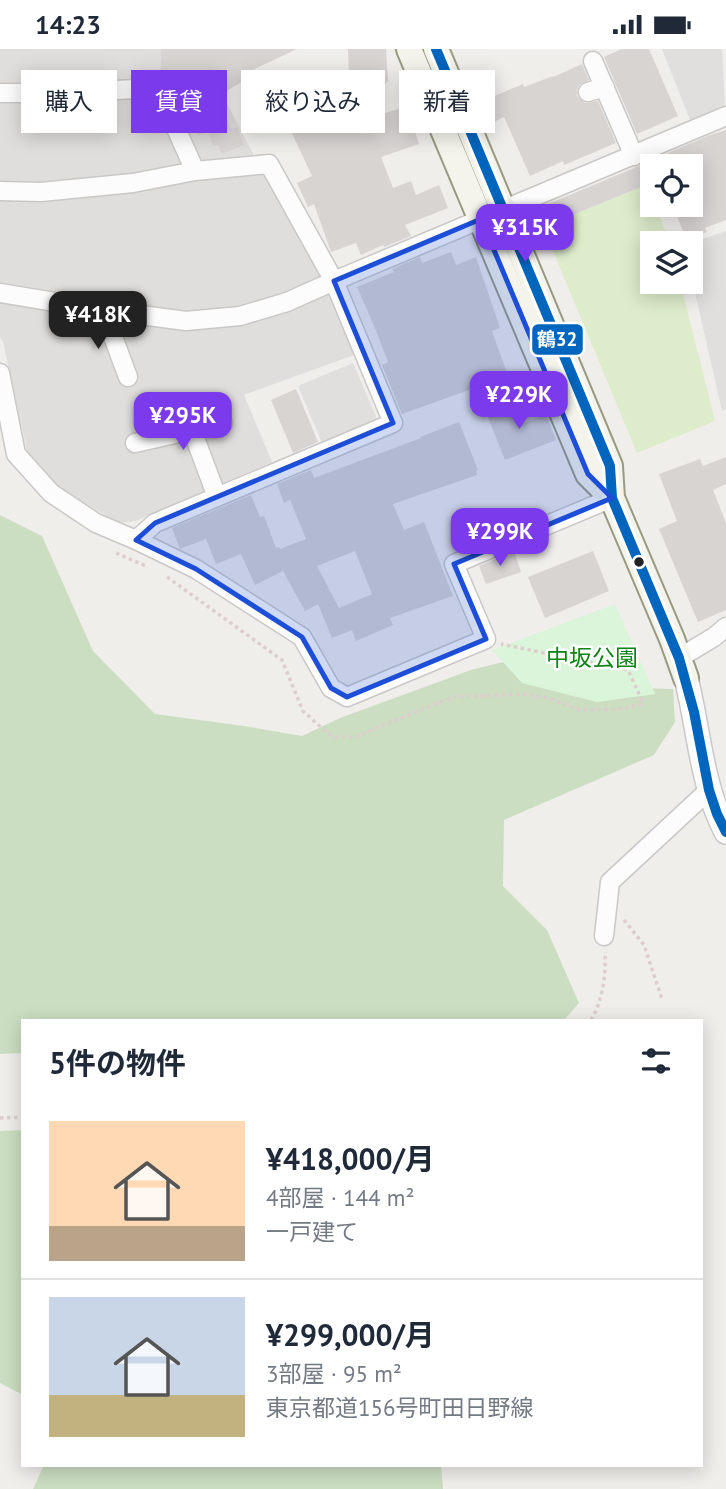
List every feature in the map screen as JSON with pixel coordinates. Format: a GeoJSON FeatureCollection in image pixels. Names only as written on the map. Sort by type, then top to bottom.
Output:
{"type":"FeatureCollection","features":[{"type":"Feature","properties":{"kind":"main road"},"geometry":{"type":"LineString","coordinates":[[409,49],[492,214]]}},
{"type":"Feature","properties":{"kind":"main road"},"geometry":{"type":"LineString","coordinates":[[436,49],[492,214],[588,474],[612,498],[682,668]]}},
{"type":"Feature","properties":{"kind":"street"},"geometry":{"type":"LineString","coordinates":[[593,61],[597,90],[634,156]]}},
{"type":"Feature","properties":{"kind":"street"},"geometry":{"type":"LineString","coordinates":[[0,93],[158,88],[195,171]]}},
{"type":"Feature","properties":{"kind":"street"},"geometry":{"type":"LineString","coordinates":[[0,293],[186,321],[240,316],[287,302],[726,116]]}},
{"type":"Feature","properties":{"kind":"street"},"geometry":{"type":"LineString","coordinates":[[0,191],[41,192],[133,183],[195,171],[269,164],[334,281],[393,423],[155,523],[136,540]]}},
{"type":"Feature","properties":{"kind":"street"},"geometry":{"type":"LineString","coordinates":[[103,310],[128,377]]}},
{"type":"Feature","properties":{"kind":"street"},"geometry":{"type":"LineString","coordinates":[[0,373],[16,454],[51,493],[96,523],[195,569],[302,637],[331,688],[347,697],[485,639],[454,564],[612,498]]}},
{"type":"Feature","properties":{"kind":"street"},"geometry":{"type":"LineString","coordinates":[[135,443],[223,423]]}},
{"type":"Feature","properties":{"kind":"street"},"geometry":{"type":"LineString","coordinates":[[192,431],[217,497]]}},
{"type":"Feature","properties":{"kind":"street"},"geometry":{"type":"LineString","coordinates":[[726,627],[703,644],[682,668],[694,712],[709,790],[726,832]]}},
{"type":"Feature","properties":{"kind":"street"},"geometry":{"type":"LineString","coordinates":[[604,936],[610,882],[709,790]]}},
{"type":"Feature","properties":{"kind":"path"},"geometry":{"type":"LineString","coordinates":[[485,639],[628,670],[643,703]]}},
{"type":"Feature","properties":{"kind":"path"},"geometry":{"type":"LineString","coordinates":[[608,903],[644,945],[663,999]]}},
{"type":"Feature","properties":{"kind":"path"},"geometry":{"type":"LineString","coordinates":[[591,1019],[600,1000],[606,969],[604,936]]}},
{"type":"Feature","properties":{"kind":"path"},"geometry":{"type":"LineString","coordinates":[[0,1118],[21,1117]]}},
{"type":"Feature","properties":{"kind":"highlighted area"},"geometry":{"type":"Polygon","coordinates":[[[481,219],[588,474],[612,498],[454,564],[486,639],[347,697],[331,688],[302,637],[196,569],[136,540],[155,523],[393,423],[334,281],[481,219]]]}},
{"type":"Feature","properties":{"kind":"shaded area"},"geometry":{"type":"Polygon","coordinates":[[[0,49],[198,49],[209,70],[131,70],[131,133],[227,133],[227,104],[316,265],[354,355],[244,395],[272,462],[136,521],[118,523],[55,485],[27,451],[0,338],[0,49]]]}},
{"type":"Feature","properties":{"kind":"shaded area"},"geometry":{"type":"Polygon","coordinates":[[[662,49],[722,49],[725,106],[690,120],[662,49]]]}},
{"type":"Feature","properties":{"kind":"shaded area"},"geometry":{"type":"Polygon","coordinates":[[[726,231],[726,409],[722,411],[695,294],[703,294],[703,239],[726,231]]]}},
{"type":"Feature","properties":{"kind":"shaded area"},"geometry":{"type":"Polygon","coordinates":[[[353,363],[377,419],[322,443],[298,386],[353,363]]]}},
{"type":"Feature","properties":{"kind":"green space"},"geometry":{"type":"Polygon","coordinates":[[[640,187],[640,217],[660,217],[665,231],[640,231],[640,294],[683,294],[715,421],[637,453],[543,227],[640,187]]]}},
{"type":"Feature","properties":{"kind":"green space"},"geometry":{"type":"Polygon","coordinates":[[[0,515],[42,536],[93,651],[155,714],[302,736],[340,718],[471,670],[523,657],[569,686],[673,689],[675,722],[654,755],[504,820],[503,886],[547,930],[579,1003],[565,1019],[21,1019],[21,1053],[0,1054],[0,515]]]}},
{"type":"Feature","properties":{"kind":"green space","name":"中坂公園"},"geometry":{"type":"Polygon","coordinates":[[[615,604],[655,694],[597,702],[522,683],[492,650],[615,604]]]}},
{"type":"Feature","properties":{"kind":"green space"},"geometry":{"type":"Polygon","coordinates":[[[21,1130],[21,1394],[0,1383],[0,1131],[21,1130]]]}},
{"type":"Feature","properties":{"kind":"green space"},"geometry":{"type":"Polygon","coordinates":[[[43,1467],[441,1467],[443,1489],[33,1489],[43,1467]]]}},
{"type":"Feature","properties":{"kind":"building"},"geometry":{"type":"Polygon","coordinates":[[[161,49],[297,49],[252,70],[241,70],[241,83],[227,90],[227,70],[161,70],[161,49]]]}},
{"type":"Feature","properties":{"kind":"building"},"geometry":{"type":"Polygon","coordinates":[[[348,49],[386,49],[389,80],[385,84],[385,70],[349,70],[348,49]]]}},
{"type":"Feature","properties":{"kind":"building"},"geometry":{"type":"Polygon","coordinates":[[[622,49],[649,49],[678,116],[637,134],[604,57],[622,49]]]}},
{"type":"Feature","properties":{"kind":"building"},"geometry":{"type":"Polygon","coordinates":[[[582,64],[589,80],[579,85],[577,96],[585,103],[598,101],[616,143],[564,165],[563,161],[530,176],[504,117],[495,122],[495,96],[523,84],[524,87],[582,64]]]}},
{"type":"Feature","properties":{"kind":"building"},"geometry":{"type":"Polygon","coordinates":[[[399,109],[399,133],[416,133],[419,144],[381,157],[393,188],[411,181],[416,195],[439,185],[448,208],[405,225],[411,236],[384,247],[383,245],[361,255],[356,243],[331,252],[314,204],[308,207],[297,183],[312,176],[292,133],[385,133],[385,113],[399,109]]]}},
{"type":"Feature","properties":{"kind":"building"},"geometry":{"type":"Polygon","coordinates":[[[227,120],[231,129],[237,127],[244,145],[222,154],[218,145],[213,146],[209,133],[227,133],[227,120]]]}},
{"type":"Feature","properties":{"kind":"building"},"geometry":{"type":"Polygon","coordinates":[[[726,130],[726,220],[705,228],[707,232],[703,234],[703,231],[683,231],[677,217],[703,217],[703,154],[665,154],[726,130]]]}},
{"type":"Feature","properties":{"kind":"building"},"geometry":{"type":"Polygon","coordinates":[[[639,166],[640,187],[543,227],[536,209],[639,166]]]}},
{"type":"Feature","properties":{"kind":"building"},"geometry":{"type":"Polygon","coordinates":[[[451,252],[456,265],[476,257],[500,328],[492,331],[508,376],[402,414],[382,365],[388,362],[357,287],[394,272],[392,269],[420,257],[422,263],[451,252]]]}},
{"type":"Feature","properties":{"kind":"building"},"geometry":{"type":"Polygon","coordinates":[[[296,389],[318,442],[293,453],[271,400],[296,389]]]}},
{"type":"Feature","properties":{"kind":"building"},"geometry":{"type":"Polygon","coordinates":[[[515,401],[524,423],[546,414],[556,440],[505,460],[487,411],[515,401]]]}},
{"type":"Feature","properties":{"kind":"building"},"geometry":{"type":"Polygon","coordinates":[[[459,422],[478,470],[477,475],[393,504],[404,530],[424,522],[453,596],[390,618],[393,625],[356,641],[352,630],[332,638],[318,604],[305,611],[283,571],[255,585],[241,554],[216,564],[206,539],[180,549],[172,528],[251,495],[260,517],[264,516],[276,548],[280,549],[306,539],[290,500],[284,503],[277,484],[311,470],[314,478],[459,422]],[[355,551],[317,566],[339,608],[372,594],[355,551]]]}},
{"type":"Feature","properties":{"kind":"building"},"geometry":{"type":"Polygon","coordinates":[[[726,457],[726,484],[713,490],[726,523],[726,610],[698,622],[659,529],[677,521],[659,474],[700,459],[703,466],[726,457]]]}},
{"type":"Feature","properties":{"kind":"building"},"geometry":{"type":"Polygon","coordinates":[[[514,551],[521,572],[486,584],[479,566],[514,551]]]}},
{"type":"Feature","properties":{"kind":"building"},"geometry":{"type":"Polygon","coordinates":[[[593,551],[609,591],[545,618],[528,577],[593,551]]]}},
{"type":"Feature","properties":{"kind":"transit line","name":"鶴32"},"geometry":{"type":"LineString","coordinates":[[436,49],[610,466],[612,498],[679,658],[694,712],[709,790],[726,832]]}}]}
